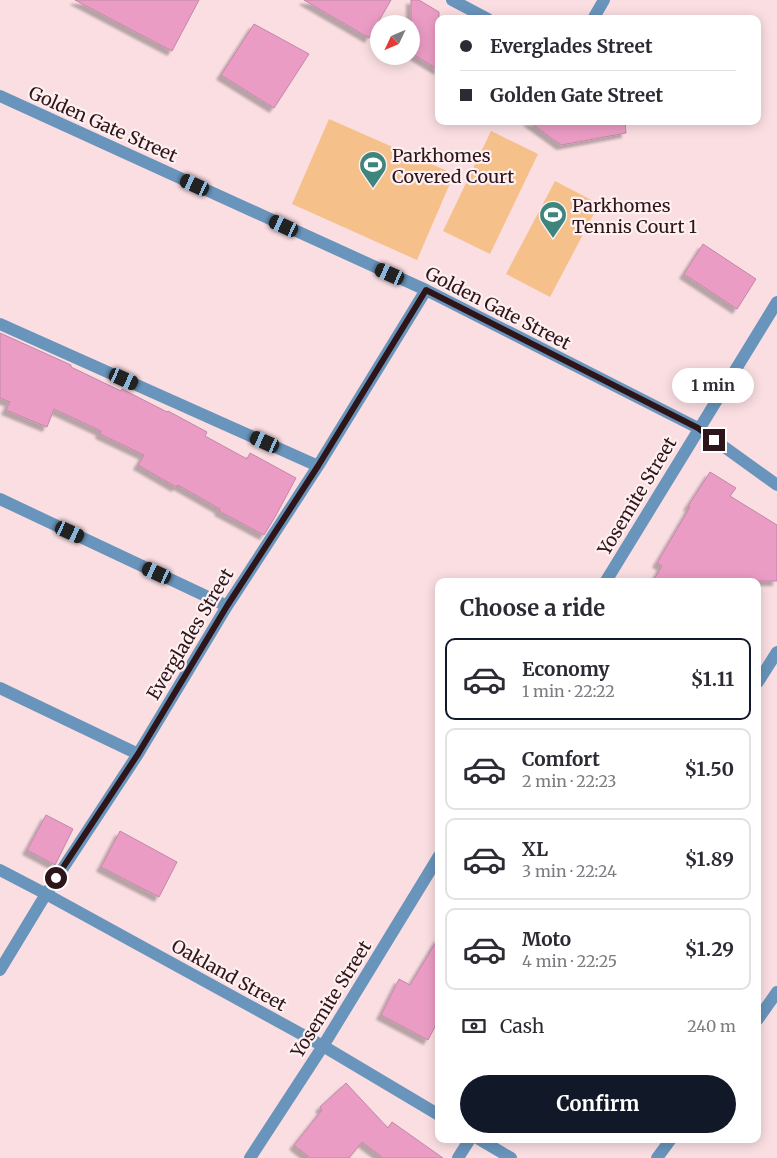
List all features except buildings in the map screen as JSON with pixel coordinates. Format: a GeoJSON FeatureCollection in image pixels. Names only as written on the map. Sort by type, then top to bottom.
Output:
{"type":"FeatureCollection","features":[{"type":"Feature","properties":{"kind":"street"},"geometry":{"type":"LineString","coordinates":[[452,0],[480,15]]}},
{"type":"Feature","properties":{"kind":"street"},"geometry":{"type":"LineString","coordinates":[[595,15],[604,0]]}},
{"type":"Feature","properties":{"kind":"street","name":"Golden Gate Street"},"geometry":{"type":"LineString","coordinates":[[0,96],[426,290],[698,428],[777,485]]}},
{"type":"Feature","properties":{"kind":"street","name":"Everglades Street"},"geometry":{"type":"LineString","coordinates":[[0,970],[46,894],[138,754],[227,606],[318,466],[426,290]]}},
{"type":"Feature","properties":{"kind":"street","name":"Yosemite Street"},"geometry":{"type":"LineString","coordinates":[[608,578],[777,302]]}},
{"type":"Feature","properties":{"kind":"street"},"geometry":{"type":"LineString","coordinates":[[0,324],[318,466]]}},
{"type":"Feature","properties":{"kind":"street"},"geometry":{"type":"LineString","coordinates":[[0,498],[227,606]]}},
{"type":"Feature","properties":{"kind":"street"},"geometry":{"type":"LineString","coordinates":[[761,677],[777,652]]}},
{"type":"Feature","properties":{"kind":"street"},"geometry":{"type":"LineString","coordinates":[[0,688],[138,754]]}},
{"type":"Feature","properties":{"kind":"street","name":"Yosemite Street"},"geometry":{"type":"LineString","coordinates":[[250,1158],[323,1046],[435,863]]}},
{"type":"Feature","properties":{"kind":"street","name":"Oakland Street"},"geometry":{"type":"LineString","coordinates":[[0,870],[323,1046],[435,1113]]}},
{"type":"Feature","properties":{"kind":"street"},"geometry":{"type":"LineString","coordinates":[[761,1015],[777,992]]}},
{"type":"Feature","properties":{"kind":"street"},"geometry":{"type":"LineString","coordinates":[[458,1158],[467,1143]]}},
{"type":"Feature","properties":{"kind":"street"},"geometry":{"type":"LineString","coordinates":[[486,1143],[511,1158]]}},
{"type":"Feature","properties":{"kind":"street"},"geometry":{"type":"LineString","coordinates":[[657,1158],[668,1143]]}},
{"type":"Feature","properties":{"kind":"shaded area","name":"Parkhomes Covered Court"},"geometry":{"type":"Polygon","coordinates":[[[329,119],[454,174],[417,260],[292,204],[329,119]]]}},
{"type":"Feature","properties":{"kind":"shaded area"},"geometry":{"type":"Polygon","coordinates":[[[491,131],[538,154],[490,254],[443,231],[491,131]]]}},
{"type":"Feature","properties":{"kind":"shaded area","name":"Parkhomes Tennis Court 1"},"geometry":{"type":"Polygon","coordinates":[[[555,181],[599,204],[550,297],[506,274],[555,181]]]}},
{"type":"Feature","properties":{"kind":"place","name":"Parkhomes Covered Court"},"geometry":{"type":"Point","coordinates":[373,189]}},
{"type":"Feature","properties":{"kind":"place","name":"Parkhomes Tennis Court 1"},"geometry":{"type":"Point","coordinates":[553,239]}},
{"type":"Feature","properties":{"kind":"route"},"geometry":{"type":"LineString","coordinates":[[56,878],[138,754],[227,606],[318,466],[426,290],[698,428],[714,440]]}}]}
